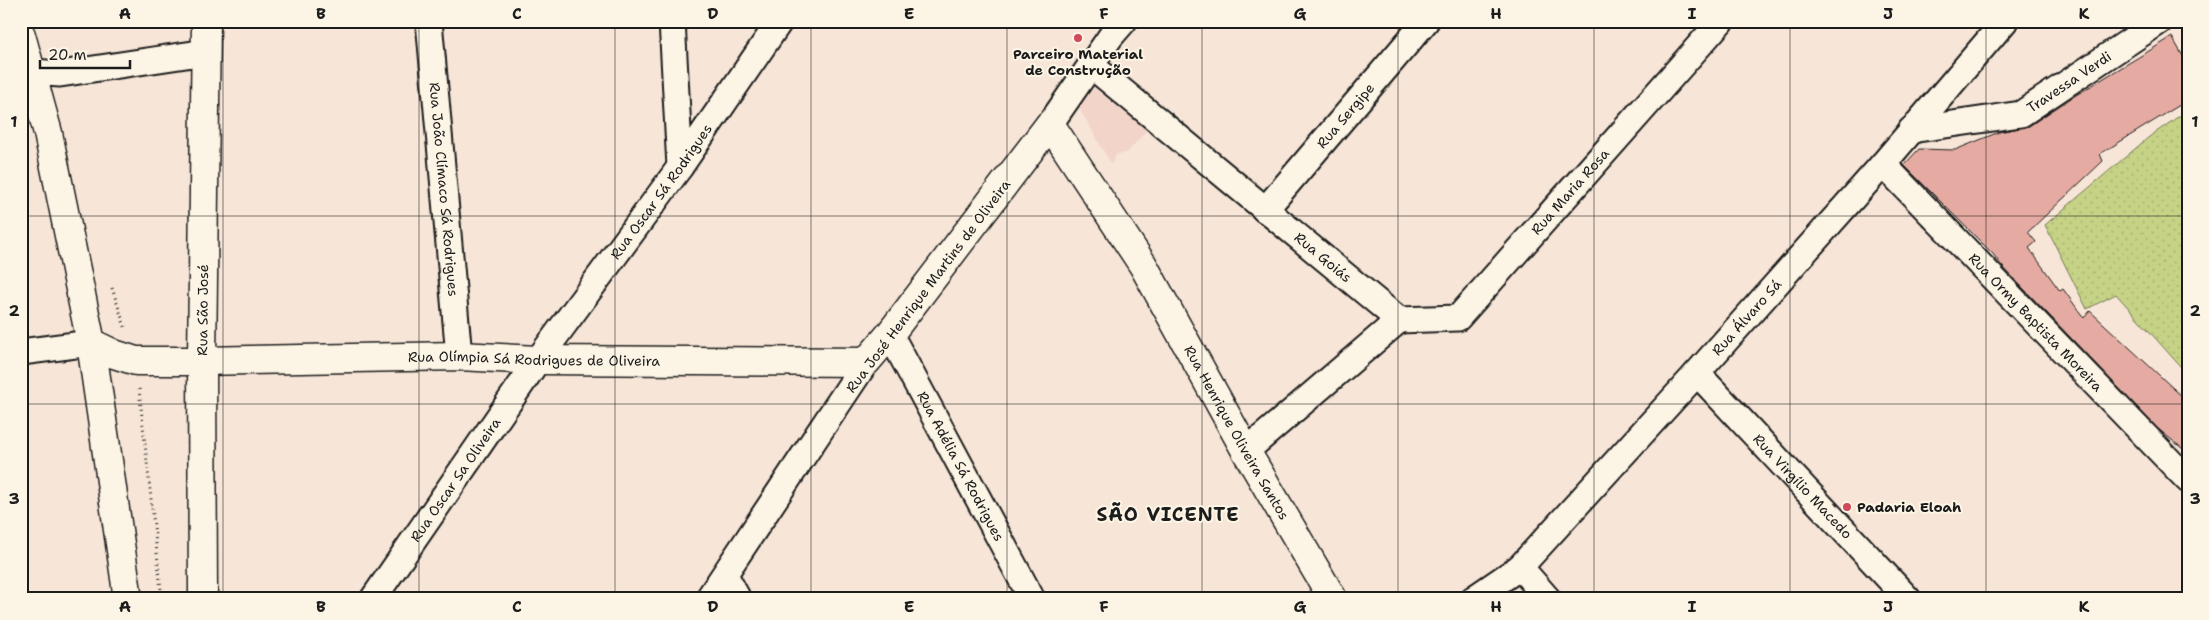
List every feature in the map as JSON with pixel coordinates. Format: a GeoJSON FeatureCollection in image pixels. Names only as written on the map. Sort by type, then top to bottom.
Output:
{"type":"FeatureCollection","features":[{"type":"Feature","properties":{"kind":"street","name":"Rua São José"},"geometry":{"type":"LineString","coordinates":[[203,599],[202,361],[206,21]]}},
{"type":"Feature","properties":{"kind":"street","name":"Rua João Clímaco Sá Rodrigues"},"geometry":{"type":"LineString","coordinates":[[429,21],[459,356]]}},
{"type":"Feature","properties":{"kind":"street"},"geometry":{"type":"LineString","coordinates":[[672,21],[680,167]]}},
{"type":"Feature","properties":{"kind":"street","name":"Rua Oscar Sá Rodrigues"},"geometry":{"type":"LineString","coordinates":[[538,360],[680,167],[780,21]]}},
{"type":"Feature","properties":{"kind":"street","name":"Rua Sergipe"},"geometry":{"type":"LineString","coordinates":[[1266,210],[1426,21]]}},
{"type":"Feature","properties":{"kind":"street","name":"Rua Maria Rosa"},"geometry":{"type":"LineString","coordinates":[[1399,320],[1458,318],[1721,21]]}},
{"type":"Feature","properties":{"kind":"street","name":"Rua Álvaro Sá"},"geometry":{"type":"LineString","coordinates":[[1473,599],[1520,567],[1697,373],[1883,164],[2005,21]]}},
{"type":"Feature","properties":{"kind":"street","name":"Travessa Verdi"},"geometry":{"type":"LineString","coordinates":[[1911,130],[2021,114],[2160,21]]}},
{"type":"Feature","properties":{"kind":"street"},"geometry":{"type":"LineString","coordinates":[[1050,124],[1092,66],[1116,26]]}},
{"type":"Feature","properties":{"kind":"street"},"geometry":{"type":"LineString","coordinates":[[21,35],[27,73],[48,133],[91,343],[128,599]]}},
{"type":"Feature","properties":{"kind":"street"},"geometry":{"type":"LineString","coordinates":[[27,73],[60,74],[206,52]]}},
{"type":"Feature","properties":{"kind":"street","name":"Rua Goiás"},"geometry":{"type":"LineString","coordinates":[[1092,66],[1399,320]]}},
{"type":"Feature","properties":{"kind":"street","name":"Rua Henrique Oliveira Santos"},"geometry":{"type":"LineString","coordinates":[[1050,124],[1142,265],[1246,451],[1333,599]]}},
{"type":"Feature","properties":{"kind":"street","name":"Rua José Henrique Martins de Oliveira"},"geometry":{"type":"LineString","coordinates":[[708,599],[866,362],[890,334],[1050,124]]}},
{"type":"Feature","properties":{"kind":"street","name":"Rua Ormy Baptista Moreira"},"geometry":{"type":"LineString","coordinates":[[1883,164],[2188,480]]}},
{"type":"Feature","properties":{"kind":"street"},"geometry":{"type":"LineString","coordinates":[[1246,451],[1399,320]]}},
{"type":"Feature","properties":{"kind":"street","name":"Rua Adélia Sá Rodrigues"},"geometry":{"type":"LineString","coordinates":[[890,334],[1032,599]]}},
{"type":"Feature","properties":{"kind":"street"},"geometry":{"type":"LineString","coordinates":[[21,352],[91,343]]}},
{"type":"Feature","properties":{"kind":"street","name":"Rua Olímpia Sá Rodrigues de Oliveira"},"geometry":{"type":"LineString","coordinates":[[91,343],[114,354],[136,361],[459,356],[538,360],[866,362]]}},
{"type":"Feature","properties":{"kind":"street","name":"Rua Oscar Sa Oliveira"},"geometry":{"type":"LineString","coordinates":[[373,599],[538,360]]}},
{"type":"Feature","properties":{"kind":"street","name":"Rua Virgílio Macedo"},"geometry":{"type":"LineString","coordinates":[[1697,373],[1908,599]]}},
{"type":"Feature","properties":{"kind":"street"},"geometry":{"type":"LineString","coordinates":[[1520,567],[1548,599]]}},
{"type":"Feature","properties":{"kind":"street"},"geometry":{"type":"LineString","coordinates":[[725,575],[738,599]]}},
{"type":"Feature","properties":{"kind":"shaded area","name":"Parceiro Material de Construção"},"geometry":{"type":"Polygon","coordinates":[[[1094,88],[1147,130],[1127,153],[1117,154],[1111,164],[1078,106],[1094,88]]]}},
{"type":"Feature","properties":{"kind":"green space"},"geometry":{"type":"Polygon","coordinates":[[[2188,110],[2188,375],[2116,294],[2087,309],[2045,225],[2149,137],[2188,110]]]}},
{"type":"Feature","properties":{"kind":"building"},"geometry":{"type":"Polygon","coordinates":[[[2172,37],[2188,65],[2188,100],[2100,154],[2103,161],[2028,232],[2036,242],[2029,248],[2060,291],[2063,289],[2084,318],[2090,311],[2188,402],[2188,453],[2157,428],[2001,265],[1993,254],[1904,165],[1919,149],[1955,150],[1999,132],[2029,126],[2071,98],[2172,37]]]}},
{"type":"Feature","properties":{"kind":"place","name":"Parceiro Material de Construção"},"geometry":{"type":"Point","coordinates":[1078,38]}},
{"type":"Feature","properties":{"kind":"place","name":"Padaria Eloah"},"geometry":{"type":"Point","coordinates":[1847,507]}},
{"type":"Feature","properties":{"kind":"district","name":"SÃO VICENTE"},"geometry":{"type":"Point","coordinates":[1168,514]}}]}
